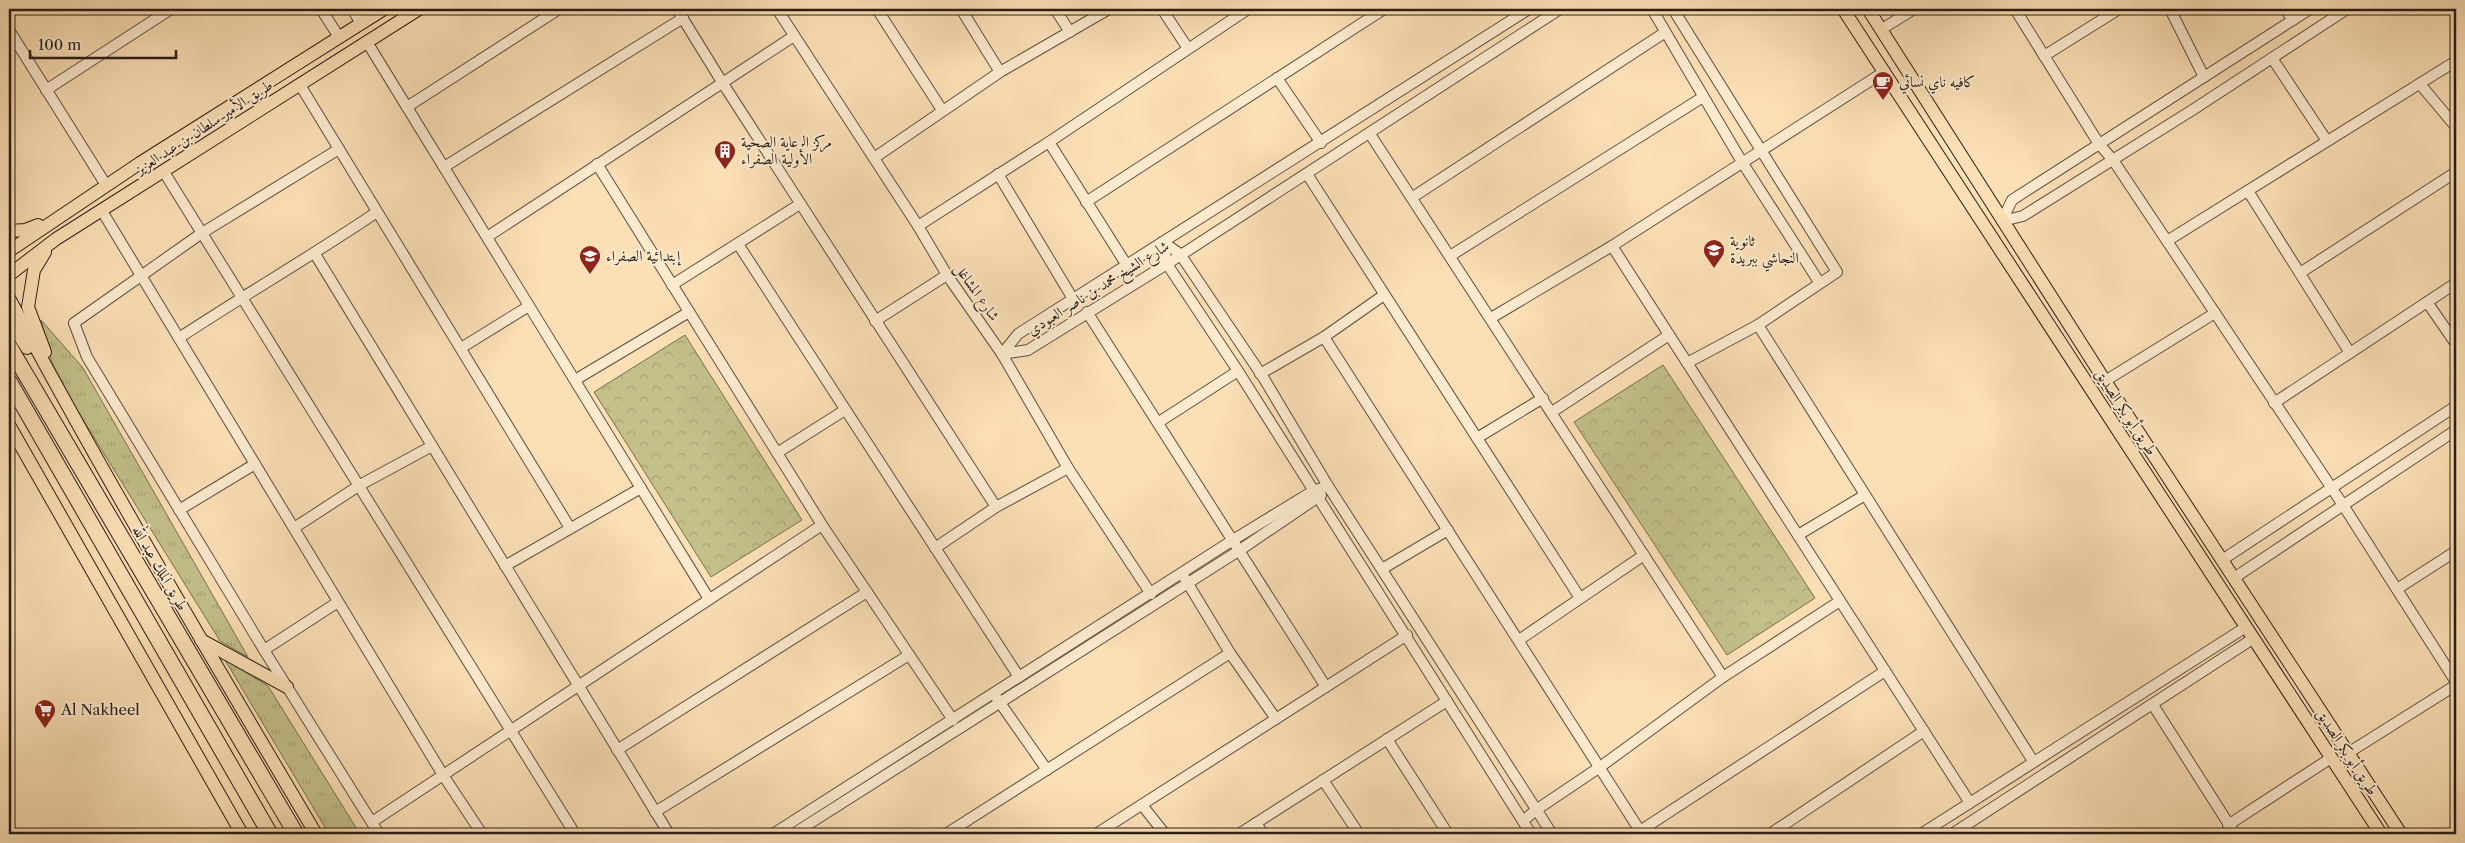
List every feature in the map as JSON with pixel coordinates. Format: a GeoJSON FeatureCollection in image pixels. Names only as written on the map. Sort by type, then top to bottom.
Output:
{"type":"FeatureCollection","features":[{"type":"Feature","properties":{"kind":"highway","name":"طريق الملك عبد الله"},"geometry":{"type":"LineString","coordinates":[[9,346],[296,834]]}},
{"type":"Feature","properties":{"kind":"highway"},"geometry":{"type":"LineString","coordinates":[[9,382],[270,834]]}},
{"type":"Feature","properties":{"kind":"main road","name":"طريق الأمير سلطان بن عبد العزيز"},"geometry":{"type":"LineString","coordinates":[[9,251],[106,185],[384,9]]}},
{"type":"Feature","properties":{"kind":"main road","name":"طريق الأمير سلطان بن عبد العزيز"},"geometry":{"type":"LineString","coordinates":[[9,275],[56,239],[419,9]]}},
{"type":"Feature","properties":{"kind":"main road","name":"طريق أبو بكر الصديق"},"geometry":{"type":"LineString","coordinates":[[1843,9],[2381,834]]}},
{"type":"Feature","properties":{"kind":"main road","name":"طريق أبو بكر الصديق"},"geometry":{"type":"LineString","coordinates":[[1868,9],[2105,381],[2402,834]]}},
{"type":"Feature","properties":{"kind":"main road"},"geometry":{"type":"LineString","coordinates":[[9,231],[25,230],[56,218]]}},
{"type":"Feature","properties":{"kind":"main road"},"geometry":{"type":"LineString","coordinates":[[56,239],[40,258],[34,270],[28,307],[59,392]]}},
{"type":"Feature","properties":{"kind":"main road","name":"طريق الملك عبد الله"},"geometry":{"type":"LineString","coordinates":[[9,298],[59,392],[201,640],[316,834]]}},
{"type":"Feature","properties":{"kind":"main road"},"geometry":{"type":"LineString","coordinates":[[9,320],[59,392]]}},
{"type":"Feature","properties":{"kind":"main road"},"geometry":{"type":"LineString","coordinates":[[9,426],[242,834]]}},
{"type":"Feature","properties":{"kind":"main road"},"geometry":{"type":"LineString","coordinates":[[2246,626],[2265,625]]}},
{"type":"Feature","properties":{"kind":"main road"},"geometry":{"type":"LineString","coordinates":[[2254,638],[2265,625]]}},
{"type":"Feature","properties":{"kind":"main road"},"geometry":{"type":"LineString","coordinates":[[201,640],[287,687]]}},
{"type":"Feature","properties":{"kind":"street"},"geometry":{"type":"LineString","coordinates":[[46,90],[171,9]]}},
{"type":"Feature","properties":{"kind":"street"},"geometry":{"type":"LineString","coordinates":[[322,9],[339,37]]}},
{"type":"Feature","properties":{"kind":"street"},"geometry":{"type":"LineString","coordinates":[[352,9],[361,23]]}},
{"type":"Feature","properties":{"kind":"street"},"geometry":{"type":"LineString","coordinates":[[407,107],[559,9]]}},
{"type":"Feature","properties":{"kind":"street","name":"شارع المشاغل"},"geometry":{"type":"LineString","coordinates":[[776,9],[918,226],[947,275],[1002,354],[1068,468],[1150,594]]}},
{"type":"Feature","properties":{"kind":"street"},"geometry":{"type":"LineString","coordinates":[[877,9],[942,110]]}},
{"type":"Feature","properties":{"kind":"street"},"geometry":{"type":"LineString","coordinates":[[961,9],[1000,72]]}},
{"type":"Feature","properties":{"kind":"street"},"geometry":{"type":"LineString","coordinates":[[1055,9],[1070,32]]}},
{"type":"Feature","properties":{"kind":"street"},"geometry":{"type":"LineString","coordinates":[[874,158],[1000,72],[1109,9]]}},
{"type":"Feature","properties":{"kind":"street"},"geometry":{"type":"LineString","coordinates":[[1162,9],[1187,48]]}},
{"type":"Feature","properties":{"kind":"street"},"geometry":{"type":"LineString","coordinates":[[918,226],[1049,142],[1248,9]]}},
{"type":"Feature","properties":{"kind":"street"},"geometry":{"type":"LineString","coordinates":[[1086,202],[1384,9]]}},
{"type":"Feature","properties":{"kind":"street","name":"شارع الشيخ محمد بن ناصر العبودي"},"geometry":{"type":"LineString","coordinates":[[1002,354],[1018,334],[1529,9]]}},
{"type":"Feature","properties":{"kind":"street","name":"شارع الشيخ محمد بن ناصر العبودي"},"geometry":{"type":"LineString","coordinates":[[1002,354],[1028,350],[1167,264],[1370,134],[1560,9]]}},
{"type":"Feature","properties":{"kind":"street"},"geometry":{"type":"LineString","coordinates":[[1652,9],[1664,33],[1742,162],[1819,282]]}},
{"type":"Feature","properties":{"kind":"street"},"geometry":{"type":"LineString","coordinates":[[1673,9],[1837,272],[1819,282],[1758,325],[1687,363]]}},
{"type":"Feature","properties":{"kind":"street"},"geometry":{"type":"LineString","coordinates":[[1882,29],[1914,9]]}},
{"type":"Feature","properties":{"kind":"street"},"geometry":{"type":"LineString","coordinates":[[2015,9],[2099,144],[2113,160],[2343,505],[2456,683],[2348,753]]}},
{"type":"Feature","properties":{"kind":"street"},"geometry":{"type":"LineString","coordinates":[[2044,56],[2119,9]]}},
{"type":"Feature","properties":{"kind":"street"},"geometry":{"type":"LineString","coordinates":[[2170,9],[2204,77]]}},
{"type":"Feature","properties":{"kind":"street"},"geometry":{"type":"LineString","coordinates":[[2285,9],[2292,20]]}},
{"type":"Feature","properties":{"kind":"street"},"geometry":{"type":"LineString","coordinates":[[2002,221],[2012,200],[2310,9]]}},
{"type":"Feature","properties":{"kind":"street"},"geometry":{"type":"LineString","coordinates":[[2002,221],[2023,216],[2347,9]]}},
{"type":"Feature","properties":{"kind":"street"},"geometry":{"type":"LineString","coordinates":[[444,167],[680,13],[800,204],[996,507]]}},
{"type":"Feature","properties":{"kind":"street"},"geometry":{"type":"LineString","coordinates":[[9,30],[106,185]]}},
{"type":"Feature","properties":{"kind":"street"},"geometry":{"type":"LineString","coordinates":[[1412,197],[1664,33]]}},
{"type":"Feature","properties":{"kind":"street"},"geometry":{"type":"LineString","coordinates":[[487,237],[794,36]]}},
{"type":"Feature","properties":{"kind":"street"},"geometry":{"type":"LineString","coordinates":[[367,42],[709,599]]}},
{"type":"Feature","properties":{"kind":"street"},"geometry":{"type":"LineString","coordinates":[[2272,58],[2327,141]]}},
{"type":"Feature","properties":{"kind":"street"},"geometry":{"type":"LineString","coordinates":[[2167,241],[2456,61]]}},
{"type":"Feature","properties":{"kind":"street"},"geometry":{"type":"LineString","coordinates":[[1491,318],[1612,246],[1884,72]]}},
{"type":"Feature","properties":{"kind":"street"},"geometry":{"type":"LineString","coordinates":[[1277,78],[1321,143]]}},
{"type":"Feature","properties":{"kind":"street"},"geometry":{"type":"LineString","coordinates":[[2420,84],[2456,126]]}},
{"type":"Feature","properties":{"kind":"street"},"geometry":{"type":"LineString","coordinates":[[300,85],[570,528]]}},
{"type":"Feature","properties":{"kind":"street"},"geometry":{"type":"LineString","coordinates":[[1450,256],[1703,97]]}},
{"type":"Feature","properties":{"kind":"street"},"geometry":{"type":"LineString","coordinates":[[1370,134],[1723,677]]}},
{"type":"Feature","properties":{"kind":"street"},"geometry":{"type":"LineString","coordinates":[[1049,142],[1126,264]]}},
{"type":"Feature","properties":{"kind":"street"},"geometry":{"type":"LineString","coordinates":[[339,149],[202,233],[74,323],[86,357],[264,650],[379,834]]}},
{"type":"Feature","properties":{"kind":"street"},"geometry":{"type":"LineString","coordinates":[[597,164],[822,525],[953,720]]}},
{"type":"Feature","properties":{"kind":"street"},"geometry":{"type":"LineString","coordinates":[[164,172],[512,729],[575,834]]}},
{"type":"Feature","properties":{"kind":"street"},"geometry":{"type":"LineString","coordinates":[[2300,273],[2456,172]]}},
{"type":"Feature","properties":{"kind":"street"},"geometry":{"type":"LineString","coordinates":[[998,174],[1073,299]]}},
{"type":"Feature","properties":{"kind":"street"},"geometry":{"type":"LineString","coordinates":[[1307,174],[1580,598]]}},
{"type":"Feature","properties":{"kind":"street"},"geometry":{"type":"LineString","coordinates":[[2248,191],[2350,353]]}},
{"type":"Feature","properties":{"kind":"street"},"geometry":{"type":"LineString","coordinates":[[672,285],[800,204]]}},
{"type":"Feature","properties":{"kind":"street"},"geometry":{"type":"LineString","coordinates":[[102,211],[338,602],[482,834]]}},
{"type":"Feature","properties":{"kind":"street"},"geometry":{"type":"LineString","coordinates":[[179,338],[242,296],[315,254],[377,212]]}},
{"type":"Feature","properties":{"kind":"street"},"geometry":{"type":"LineString","coordinates":[[1163,242],[1180,254],[1260,374],[1328,486],[1552,834]]}},
{"type":"Feature","properties":{"kind":"street"},"geometry":{"type":"LineString","coordinates":[[1163,242],[1167,264],[1407,635],[1531,834]]}},
{"type":"Feature","properties":{"kind":"street"},"geometry":{"type":"LineString","coordinates":[[738,244],[1019,678]]}},
{"type":"Feature","properties":{"kind":"street"},"geometry":{"type":"LineString","coordinates":[[1612,246],[1970,803]]}},
{"type":"Feature","properties":{"kind":"street"},"geometry":{"type":"LineString","coordinates":[[315,254],[669,834]]}},
{"type":"Feature","properties":{"kind":"street"},"geometry":{"type":"LineString","coordinates":[[876,321],[947,275]]}},
{"type":"Feature","properties":{"kind":"street"},"geometry":{"type":"LineString","coordinates":[[2274,403],[2456,283]]}},
{"type":"Feature","properties":{"kind":"street"},"geometry":{"type":"LineString","coordinates":[[1260,374],[1324,337],[1384,295]]}},
{"type":"Feature","properties":{"kind":"street"},"geometry":{"type":"LineString","coordinates":[[2427,302],[2456,344]]}},
{"type":"Feature","properties":{"kind":"street"},"geometry":{"type":"LineString","coordinates":[[460,348],[529,306]]}},
{"type":"Feature","properties":{"kind":"street"},"geometry":{"type":"LineString","coordinates":[[575,380],[689,312]]}},
{"type":"Feature","properties":{"kind":"street"},"geometry":{"type":"LineString","coordinates":[[1087,312],[1159,422],[1326,687]]}},
{"type":"Feature","properties":{"kind":"street"},"geometry":{"type":"LineString","coordinates":[[2105,381],[2215,313]]}},
{"type":"Feature","properties":{"kind":"street"},"geometry":{"type":"LineString","coordinates":[[1758,325],[2033,762]]}},
{"type":"Feature","properties":{"kind":"street"},"geometry":{"type":"LineString","coordinates":[[1552,412],[1669,335]]}},
{"type":"Feature","properties":{"kind":"street"},"geometry":{"type":"LineString","coordinates":[[1324,337],[1641,833],[1885,670]]}},
{"type":"Feature","properties":{"kind":"street"},"geometry":{"type":"LineString","coordinates":[[1159,422],[1238,371]]}},
{"type":"Feature","properties":{"kind":"street"},"geometry":{"type":"LineString","coordinates":[[1477,438],[1543,398]]}},
{"type":"Feature","properties":{"kind":"street"},"geometry":{"type":"LineString","coordinates":[[2222,560],[2456,406]]}},
{"type":"Feature","properties":{"kind":"street"},"geometry":{"type":"LineString","coordinates":[[778,453],[845,410]]}},
{"type":"Feature","properties":{"kind":"street"},"geometry":{"type":"LineString","coordinates":[[2234,578],[2456,430]]}},
{"type":"Feature","properties":{"kind":"street"},"geometry":{"type":"LineString","coordinates":[[294,528],[360,485],[432,446]]}},
{"type":"Feature","properties":{"kind":"street"},"geometry":{"type":"LineString","coordinates":[[180,510],[255,464]]}},
{"type":"Feature","properties":{"kind":"street"},"geometry":{"type":"LineString","coordinates":[[935,548],[996,507],[1068,468]]}},
{"type":"Feature","properties":{"kind":"street"},"geometry":{"type":"LineString","coordinates":[[793,834],[997,698],[1240,550],[1328,486]]}},
{"type":"Feature","properties":{"kind":"street"},"geometry":{"type":"LineString","coordinates":[[506,566],[641,488]]}},
{"type":"Feature","properties":{"kind":"street"},"geometry":{"type":"LineString","coordinates":[[773,834],[953,720],[997,698],[1019,678],[1234,540],[1315,495]]}},
{"type":"Feature","properties":{"kind":"street"},"geometry":{"type":"LineString","coordinates":[[1798,535],[1864,496]]}},
{"type":"Feature","properties":{"kind":"street"},"geometry":{"type":"LineString","coordinates":[[372,822],[822,525]]}},
{"type":"Feature","properties":{"kind":"street"},"geometry":{"type":"LineString","coordinates":[[1382,569],[1448,530]]}},
{"type":"Feature","properties":{"kind":"street"},"geometry":{"type":"LineString","coordinates":[[2397,589],[2456,551]]}},
{"type":"Feature","properties":{"kind":"street"},"geometry":{"type":"LineString","coordinates":[[1518,640],[1644,555]]}},
{"type":"Feature","properties":{"kind":"street"},"geometry":{"type":"LineString","coordinates":[[1182,573],[1230,653],[1276,719]]}},
{"type":"Feature","properties":{"kind":"street"},"geometry":{"type":"LineString","coordinates":[[617,750],[868,592]]}},
{"type":"Feature","properties":{"kind":"street"},"geometry":{"type":"LineString","coordinates":[[1523,821],[1723,677],[1840,601]]}},
{"type":"Feature","properties":{"kind":"street"},"geometry":{"type":"LineString","coordinates":[[264,650],[338,602]]}},
{"type":"Feature","properties":{"kind":"street"},"geometry":{"type":"LineString","coordinates":[[1921,834],[2246,626]]}},
{"type":"Feature","properties":{"kind":"street"},"geometry":{"type":"LineString","coordinates":[[1096,834],[1407,635]]}},
{"type":"Feature","properties":{"kind":"street"},"geometry":{"type":"LineString","coordinates":[[1952,834],[2254,638]]}},
{"type":"Feature","properties":{"kind":"street"},"geometry":{"type":"LineString","coordinates":[[946,834],[1230,653]]}},
{"type":"Feature","properties":{"kind":"street"},"geometry":{"type":"LineString","coordinates":[[655,812],[909,655]]}},
{"type":"Feature","properties":{"kind":"street"},"geometry":{"type":"LineString","coordinates":[[997,698],[1047,770]]}},
{"type":"Feature","properties":{"kind":"street"},"geometry":{"type":"LineString","coordinates":[[1239,834],[1447,701]]}},
{"type":"Feature","properties":{"kind":"street"},"geometry":{"type":"LineString","coordinates":[[2153,704],[2235,834]]}},
{"type":"Feature","properties":{"kind":"street"},"geometry":{"type":"LineString","coordinates":[[1770,834],[1924,731]]}},
{"type":"Feature","properties":{"kind":"street"},"geometry":{"type":"LineString","coordinates":[[1387,739],[1448,834]]}},
{"type":"Feature","properties":{"kind":"street"},"geometry":{"type":"LineString","coordinates":[[2228,825],[2331,758]]}},
{"type":"Feature","properties":{"kind":"street"},"geometry":{"type":"LineString","coordinates":[[1324,780],[1359,834]]}},
{"type":"Feature","properties":{"kind":"street"},"geometry":{"type":"LineString","coordinates":[[1142,805],[1165,834]]}},
{"type":"Feature","properties":{"kind":"street"},"geometry":{"type":"LineString","coordinates":[[1256,823],[1263,834]]}},
{"type":"Feature","properties":{"kind":"green space"},"geometry":{"type":"Polygon","coordinates":[[[41,320],[83,368],[248,657],[220,641],[77,410],[52,363],[41,320]]]}},
{"type":"Feature","properties":{"kind":"green space"},"geometry":{"type":"Polygon","coordinates":[[[685,335],[802,520],[711,577],[594,392],[685,335]]]}},
{"type":"Feature","properties":{"kind":"green space"},"geometry":{"type":"Polygon","coordinates":[[[1663,365],[1815,598],[1727,655],[1574,422],[1663,365]]]}},
{"type":"Feature","properties":{"kind":"green space"},"geometry":{"type":"Polygon","coordinates":[[[225,660],[268,686],[360,834],[329,834],[225,660]]]}},
{"type":"Feature","properties":{"kind":"place","name":"كافيه ناي نسائي"},"geometry":{"type":"Point","coordinates":[1883,101]}},
{"type":"Feature","properties":{"kind":"place","name":"مركز الرعاية الصحية الأولية الصفراء"},"geometry":{"type":"Point","coordinates":[725,170]}},
{"type":"Feature","properties":{"kind":"place","name":"ثانوية النجاشي ببريدة"},"geometry":{"type":"Point","coordinates":[1714,269]}},
{"type":"Feature","properties":{"kind":"place","name":"إبتدائية الصفراء"},"geometry":{"type":"Point","coordinates":[590,275]}},
{"type":"Feature","properties":{"kind":"place","name":"Al Nakheel"},"geometry":{"type":"Point","coordinates":[45,729]}}]}
